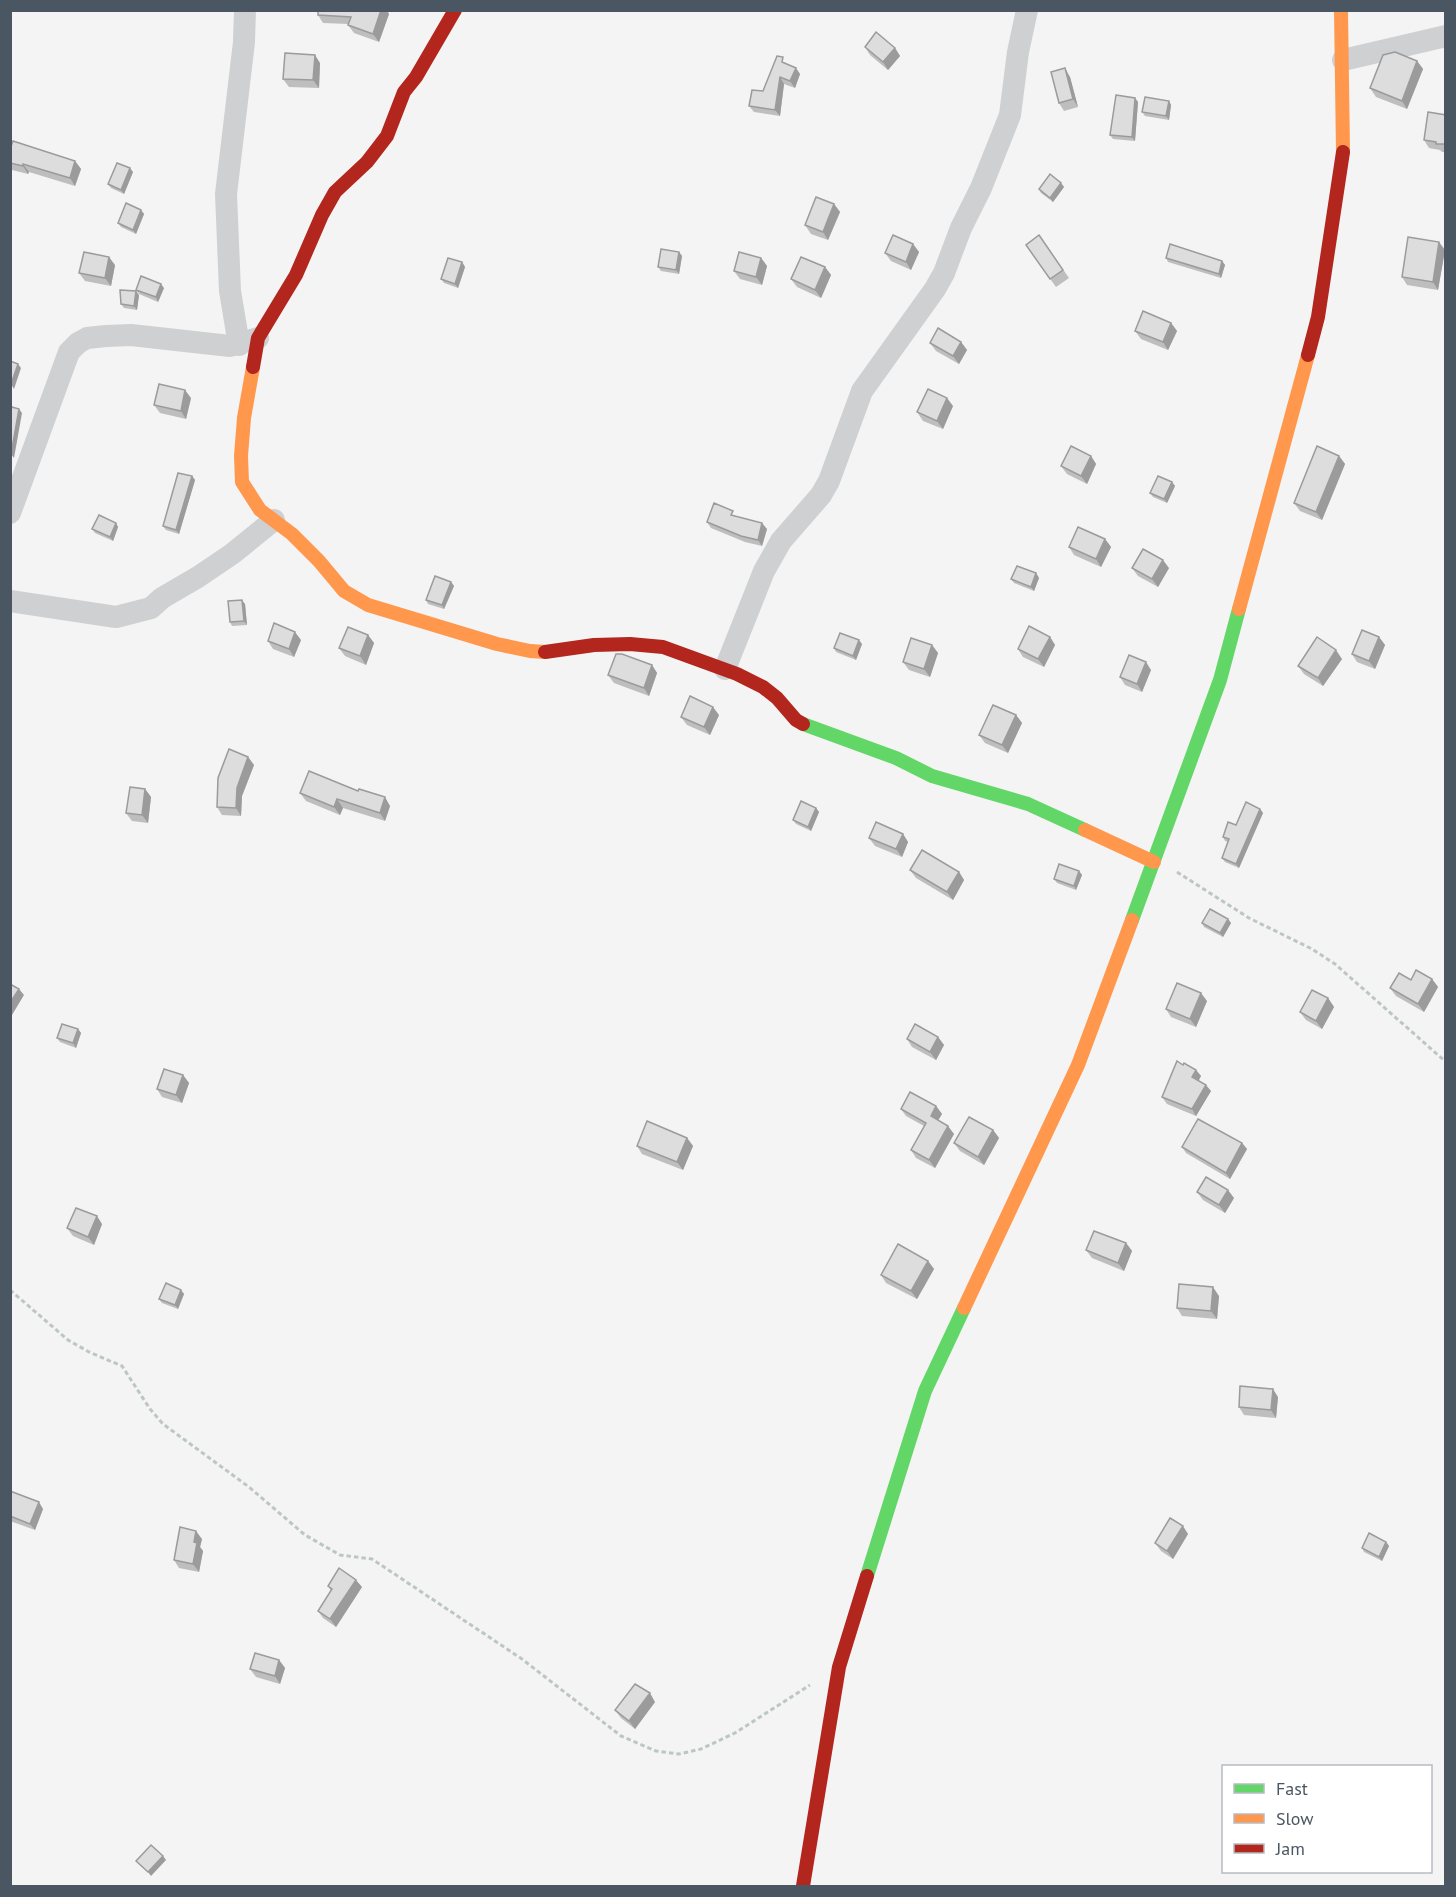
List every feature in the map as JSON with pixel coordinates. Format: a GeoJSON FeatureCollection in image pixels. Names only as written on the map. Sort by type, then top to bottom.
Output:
{"type":"FeatureCollection","features":[{"type":"Feature","properties":{"kind":"street"},"geometry":{"type":"LineString","coordinates":[[245,10],[244,42],[226,194],[230,291],[248,341],[241,456],[242,482],[260,510],[292,534],[344,591],[368,605],[497,644],[530,651],[548,652],[594,645],[630,644],[663,647],[725,669],[763,687],[777,698],[796,720],[807,727],[896,758],[932,776],[1028,804],[1154,862]]}},
{"type":"Feature","properties":{"kind":"street"},"geometry":{"type":"LineString","coordinates":[[10,513],[69,352],[78,343],[87,338],[131,335],[219,345],[248,341],[296,275],[322,215],[335,192],[367,162],[387,136],[404,92],[416,77],[455,10]]}},
{"type":"Feature","properties":{"kind":"street"},"geometry":{"type":"LineString","coordinates":[[725,669],[764,571],[781,541],[821,495],[829,481],[862,391],[944,273],[1010,115],[1018,52],[1027,10]]}},
{"type":"Feature","properties":{"kind":"street"},"geometry":{"type":"LineString","coordinates":[[803,1887],[839,1667],[925,1391],[1078,1065],[1220,680],[1318,317],[1342,153],[1341,10]]}},
{"type":"Feature","properties":{"kind":"street"},"geometry":{"type":"LineString","coordinates":[[1343,60],[1446,36]]}},
{"type":"Feature","properties":{"kind":"street"},"geometry":{"type":"LineString","coordinates":[[10,601],[116,617],[133,614],[151,608],[162,598],[198,577],[232,554],[274,520]]}},
{"type":"Feature","properties":{"kind":"path"},"geometry":{"type":"LineString","coordinates":[[1154,862],[1181,874],[1249,918],[1312,949],[1335,964],[1446,1062]]}},
{"type":"Feature","properties":{"kind":"path"},"geometry":{"type":"LineString","coordinates":[[10,1290],[68,1340],[122,1366],[150,1409],[163,1424],[249,1487],[305,1535],[340,1555],[372,1559],[522,1659],[621,1736],[656,1751],[678,1754],[701,1749],[735,1733],[810,1685]]}},
{"type":"Feature","properties":{"kind":"building"},"geometry":{"type":"Polygon","coordinates":[[[318,10],[381,10],[373,34],[348,25],[351,17],[318,15],[318,10]]]}},
{"type":"Feature","properties":{"kind":"building"},"geometry":{"type":"Polygon","coordinates":[[[876,32],[895,48],[883,62],[865,47],[876,32]]]}},
{"type":"Feature","properties":{"kind":"building"},"geometry":{"type":"Polygon","coordinates":[[[1395,52],[1417,61],[1402,101],[1370,88],[1383,55],[1395,52]]]}},
{"type":"Feature","properties":{"kind":"building"},"geometry":{"type":"Polygon","coordinates":[[[285,53],[315,55],[313,80],[283,79],[285,53]]]}},
{"type":"Feature","properties":{"kind":"building"},"geometry":{"type":"Polygon","coordinates":[[[777,56],[783,57],[782,62],[796,68],[790,81],[780,77],[775,110],[749,106],[752,90],[763,91],[777,56]]]}},
{"type":"Feature","properties":{"kind":"building"},"geometry":{"type":"Polygon","coordinates":[[[1065,68],[1073,99],[1059,103],[1051,72],[1065,68]]]}},
{"type":"Feature","properties":{"kind":"building"},"geometry":{"type":"Polygon","coordinates":[[[1116,95],[1135,98],[1132,137],[1110,135],[1116,95]]]}},
{"type":"Feature","properties":{"kind":"building"},"geometry":{"type":"Polygon","coordinates":[[[1145,97],[1169,101],[1166,116],[1142,112],[1145,97]]]}},
{"type":"Feature","properties":{"kind":"building"},"geometry":{"type":"Polygon","coordinates":[[[1428,112],[1446,115],[1446,144],[1424,140],[1428,112]]]}},
{"type":"Feature","properties":{"kind":"building"},"geometry":{"type":"Polygon","coordinates":[[[13,141],[75,161],[70,178],[23,164],[23,166],[10,163],[10,149],[13,141]]]}},
{"type":"Feature","properties":{"kind":"building"},"geometry":{"type":"Polygon","coordinates":[[[117,163],[130,168],[121,190],[108,184],[117,163]]]}},
{"type":"Feature","properties":{"kind":"building"},"geometry":{"type":"Polygon","coordinates":[[[1050,174],[1061,183],[1050,198],[1039,189],[1050,174]]]}},
{"type":"Feature","properties":{"kind":"building"},"geometry":{"type":"Polygon","coordinates":[[[816,197],[834,204],[823,232],[805,225],[816,197]]]}},
{"type":"Feature","properties":{"kind":"building"},"geometry":{"type":"Polygon","coordinates":[[[126,203],[141,210],[133,230],[118,223],[126,203]]]}},
{"type":"Feature","properties":{"kind":"building"},"geometry":{"type":"Polygon","coordinates":[[[893,235],[913,244],[906,262],[885,253],[893,235]]]}},
{"type":"Feature","properties":{"kind":"building"},"geometry":{"type":"Polygon","coordinates":[[[1039,235],[1063,270],[1050,279],[1026,245],[1039,235]]]}},
{"type":"Feature","properties":{"kind":"building"},"geometry":{"type":"Polygon","coordinates":[[[1408,237],[1439,242],[1433,282],[1402,277],[1408,237]]]}},
{"type":"Feature","properties":{"kind":"building"},"geometry":{"type":"Polygon","coordinates":[[[1170,244],[1222,261],[1219,274],[1166,258],[1170,244]]]}},
{"type":"Feature","properties":{"kind":"building"},"geometry":{"type":"Polygon","coordinates":[[[661,249],[679,252],[676,270],[658,267],[661,249]]]}},
{"type":"Feature","properties":{"kind":"building"},"geometry":{"type":"Polygon","coordinates":[[[84,252],[109,257],[105,278],[79,273],[84,252]]]}},
{"type":"Feature","properties":{"kind":"building"},"geometry":{"type":"Polygon","coordinates":[[[739,252],[761,258],[756,277],[734,271],[739,252]]]}},
{"type":"Feature","properties":{"kind":"building"},"geometry":{"type":"Polygon","coordinates":[[[801,257],[825,267],[815,290],[791,279],[801,257]]]}},
{"type":"Feature","properties":{"kind":"building"},"geometry":{"type":"Polygon","coordinates":[[[448,258],[462,262],[455,284],[441,279],[448,258]]]}},
{"type":"Feature","properties":{"kind":"building"},"geometry":{"type":"Polygon","coordinates":[[[141,276],[161,284],[156,297],[136,290],[141,276]]]}},
{"type":"Feature","properties":{"kind":"building"},"geometry":{"type":"Polygon","coordinates":[[[120,290],[136,291],[134,306],[121,304],[120,290]]]}},
{"type":"Feature","properties":{"kind":"building"},"geometry":{"type":"Polygon","coordinates":[[[1143,311],[1171,323],[1163,342],[1135,331],[1143,311]]]}},
{"type":"Feature","properties":{"kind":"building"},"geometry":{"type":"Polygon","coordinates":[[[938,328],[961,342],[953,356],[930,343],[938,328]]]}},
{"type":"Feature","properties":{"kind":"building"},"geometry":{"type":"Polygon","coordinates":[[[10,361],[18,364],[11,384],[10,384],[10,361]]]}},
{"type":"Feature","properties":{"kind":"building"},"geometry":{"type":"Polygon","coordinates":[[[159,384],[185,390],[181,411],[154,405],[159,384]]]}},
{"type":"Feature","properties":{"kind":"building"},"geometry":{"type":"Polygon","coordinates":[[[928,389],[947,398],[937,421],[917,412],[928,389]]]}},
{"type":"Feature","properties":{"kind":"building"},"geometry":{"type":"Polygon","coordinates":[[[12,407],[19,409],[11,454],[10,412],[12,407]]]}},
{"type":"Feature","properties":{"kind":"building"},"geometry":{"type":"Polygon","coordinates":[[[1071,446],[1091,456],[1081,476],[1061,466],[1071,446]]]}},
{"type":"Feature","properties":{"kind":"building"},"geometry":{"type":"Polygon","coordinates":[[[1317,446],[1339,456],[1316,512],[1294,503],[1317,446]]]}},
{"type":"Feature","properties":{"kind":"building"},"geometry":{"type":"Polygon","coordinates":[[[178,473],[192,476],[176,530],[163,526],[178,473]]]}},
{"type":"Feature","properties":{"kind":"building"},"geometry":{"type":"Polygon","coordinates":[[[1158,476],[1172,482],[1164,499],[1150,493],[1158,476]]]}},
{"type":"Feature","properties":{"kind":"building"},"geometry":{"type":"Polygon","coordinates":[[[714,503],[733,511],[731,515],[762,523],[758,540],[741,536],[707,522],[714,503]]]}},
{"type":"Feature","properties":{"kind":"building"},"geometry":{"type":"Polygon","coordinates":[[[99,515],[116,523],[110,537],[92,529],[99,515]]]}},
{"type":"Feature","properties":{"kind":"building"},"geometry":{"type":"Polygon","coordinates":[[[1078,527],[1105,539],[1096,559],[1069,547],[1078,527]]]}},
{"type":"Feature","properties":{"kind":"building"},"geometry":{"type":"Polygon","coordinates":[[[1143,549],[1163,560],[1152,579],[1132,568],[1143,549]]]}},
{"type":"Feature","properties":{"kind":"building"},"geometry":{"type":"Polygon","coordinates":[[[1017,566],[1036,573],[1031,587],[1011,579],[1017,566]]]}},
{"type":"Feature","properties":{"kind":"building"},"geometry":{"type":"Polygon","coordinates":[[[435,576],[451,582],[442,605],[426,600],[435,576]]]}},
{"type":"Feature","properties":{"kind":"building"},"geometry":{"type":"Polygon","coordinates":[[[242,600],[244,621],[230,622],[228,601],[242,600]]]}},
{"type":"Feature","properties":{"kind":"building"},"geometry":{"type":"Polygon","coordinates":[[[274,623],[295,632],[289,649],[268,641],[274,623]]]}},
{"type":"Feature","properties":{"kind":"building"},"geometry":{"type":"Polygon","coordinates":[[[1029,626],[1050,637],[1038,659],[1018,649],[1029,626]]]}},
{"type":"Feature","properties":{"kind":"building"},"geometry":{"type":"Polygon","coordinates":[[[348,627],[368,635],[360,656],[339,648],[348,627]]]}},
{"type":"Feature","properties":{"kind":"building"},"geometry":{"type":"Polygon","coordinates":[[[1362,630],[1379,637],[1369,661],[1352,654],[1362,630]]]}},
{"type":"Feature","properties":{"kind":"building"},"geometry":{"type":"Polygon","coordinates":[[[840,633],[859,640],[853,656],[834,648],[840,633]]]}},
{"type":"Feature","properties":{"kind":"building"},"geometry":{"type":"Polygon","coordinates":[[[1317,637],[1336,650],[1318,678],[1298,666],[1317,637]]]}},
{"type":"Feature","properties":{"kind":"building"},"geometry":{"type":"Polygon","coordinates":[[[911,638],[932,645],[924,669],[903,662],[911,638]]]}},
{"type":"Feature","properties":{"kind":"building"},"geometry":{"type":"Polygon","coordinates":[[[616,654],[652,665],[644,688],[608,675],[616,654]]]}},
{"type":"Feature","properties":{"kind":"building"},"geometry":{"type":"Polygon","coordinates":[[[1129,655],[1146,662],[1137,684],[1120,677],[1129,655]]]}},
{"type":"Feature","properties":{"kind":"building"},"geometry":{"type":"Polygon","coordinates":[[[690,696],[713,707],[704,727],[681,717],[690,696]]]}},
{"type":"Feature","properties":{"kind":"building"},"geometry":{"type":"Polygon","coordinates":[[[993,705],[1016,715],[1002,745],[979,735],[993,705]]]}},
{"type":"Feature","properties":{"kind":"building"},"geometry":{"type":"Polygon","coordinates":[[[229,749],[248,757],[237,788],[236,808],[217,807],[218,778],[229,749]]]}},
{"type":"Feature","properties":{"kind":"building"},"geometry":{"type":"Polygon","coordinates":[[[309,771],[358,791],[359,789],[385,797],[380,813],[337,799],[334,807],[300,793],[309,771]]]}},
{"type":"Feature","properties":{"kind":"building"},"geometry":{"type":"Polygon","coordinates":[[[130,787],[145,789],[142,815],[126,813],[130,787]]]}},
{"type":"Feature","properties":{"kind":"building"},"geometry":{"type":"Polygon","coordinates":[[[801,801],[816,808],[808,827],[793,820],[801,801]]]}},
{"type":"Feature","properties":{"kind":"building"},"geometry":{"type":"Polygon","coordinates":[[[1246,802],[1260,809],[1236,864],[1222,858],[1229,839],[1223,837],[1228,822],[1236,825],[1246,802]]]}},
{"type":"Feature","properties":{"kind":"building"},"geometry":{"type":"Polygon","coordinates":[[[876,822],[903,834],[896,849],[869,838],[876,822]]]}},
{"type":"Feature","properties":{"kind":"building"},"geometry":{"type":"Polygon","coordinates":[[[922,850],[959,872],[947,892],[910,870],[922,850]]]}},
{"type":"Feature","properties":{"kind":"building"},"geometry":{"type":"Polygon","coordinates":[[[1059,864],[1079,871],[1074,886],[1054,879],[1059,864]]]}},
{"type":"Feature","properties":{"kind":"building"},"geometry":{"type":"Polygon","coordinates":[[[1210,909],[1228,919],[1220,933],[1202,923],[1210,909]]]}},
{"type":"Feature","properties":{"kind":"building"},"geometry":{"type":"Polygon","coordinates":[[[1416,970],[1432,979],[1418,1004],[1390,988],[1399,973],[1411,980],[1416,970]]]}},
{"type":"Feature","properties":{"kind":"building"},"geometry":{"type":"Polygon","coordinates":[[[1177,983],[1201,993],[1190,1019],[1166,1009],[1177,983]]]}},
{"type":"Feature","properties":{"kind":"building"},"geometry":{"type":"Polygon","coordinates":[[[10,984],[19,989],[10,1003],[10,984]]]}},
{"type":"Feature","properties":{"kind":"building"},"geometry":{"type":"Polygon","coordinates":[[[1312,990],[1328,998],[1316,1021],[1300,1012],[1312,990]]]}},
{"type":"Feature","properties":{"kind":"building"},"geometry":{"type":"Polygon","coordinates":[[[62,1024],[78,1029],[73,1043],[57,1038],[62,1024]]]}},
{"type":"Feature","properties":{"kind":"building"},"geometry":{"type":"Polygon","coordinates":[[[915,1024],[938,1037],[930,1052],[907,1039],[915,1024]]]}},
{"type":"Feature","properties":{"kind":"building"},"geometry":{"type":"Polygon","coordinates":[[[1177,1061],[1196,1070],[1192,1077],[1206,1085],[1192,1109],[1162,1097],[1177,1061]]]}},
{"type":"Feature","properties":{"kind":"building"},"geometry":{"type":"Polygon","coordinates":[[[164,1069],[183,1075],[176,1095],[157,1089],[164,1069]]]}},
{"type":"Feature","properties":{"kind":"building"},"geometry":{"type":"Polygon","coordinates":[[[910,1092],[936,1106],[931,1116],[948,1126],[929,1160],[911,1150],[926,1123],[901,1109],[910,1092]]]}},
{"type":"Feature","properties":{"kind":"building"},"geometry":{"type":"Polygon","coordinates":[[[969,1117],[993,1130],[978,1157],[954,1143],[969,1117]]]}},
{"type":"Feature","properties":{"kind":"building"},"geometry":{"type":"Polygon","coordinates":[[[1198,1119],[1242,1143],[1226,1173],[1182,1147],[1198,1119]]]}},
{"type":"Feature","properties":{"kind":"building"},"geometry":{"type":"Polygon","coordinates":[[[647,1121],[687,1138],[677,1162],[637,1146],[647,1121]]]}},
{"type":"Feature","properties":{"kind":"building"},"geometry":{"type":"Polygon","coordinates":[[[1206,1177],[1228,1190],[1219,1205],[1197,1192],[1206,1177]]]}},
{"type":"Feature","properties":{"kind":"building"},"geometry":{"type":"Polygon","coordinates":[[[76,1208],[97,1216],[88,1237],[67,1228],[76,1208]]]}},
{"type":"Feature","properties":{"kind":"building"},"geometry":{"type":"Polygon","coordinates":[[[1094,1231],[1126,1243],[1118,1263],[1086,1250],[1094,1231]]]}},
{"type":"Feature","properties":{"kind":"building"},"geometry":{"type":"Polygon","coordinates":[[[898,1244],[928,1261],[911,1291],[881,1275],[898,1244]]]}},
{"type":"Feature","properties":{"kind":"building"},"geometry":{"type":"Polygon","coordinates":[[[166,1283],[181,1290],[175,1305],[159,1299],[166,1283]]]}},
{"type":"Feature","properties":{"kind":"building"},"geometry":{"type":"Polygon","coordinates":[[[1179,1284],[1213,1287],[1211,1311],[1177,1308],[1179,1284]]]}},
{"type":"Feature","properties":{"kind":"building"},"geometry":{"type":"Polygon","coordinates":[[[1240,1386],[1273,1389],[1271,1410],[1239,1407],[1240,1386]]]}},
{"type":"Feature","properties":{"kind":"building"},"geometry":{"type":"Polygon","coordinates":[[[10,1491],[39,1502],[30,1524],[10,1516],[10,1491]]]}},
{"type":"Feature","properties":{"kind":"building"},"geometry":{"type":"Polygon","coordinates":[[[1170,1518],[1183,1526],[1167,1551],[1155,1543],[1170,1518]]]}},
{"type":"Feature","properties":{"kind":"building"},"geometry":{"type":"Polygon","coordinates":[[[180,1527],[196,1531],[194,1542],[197,1543],[193,1564],[174,1560],[180,1527]]]}},
{"type":"Feature","properties":{"kind":"building"},"geometry":{"type":"Polygon","coordinates":[[[1369,1533],[1386,1542],[1379,1557],[1362,1548],[1369,1533]]]}},
{"type":"Feature","properties":{"kind":"building"},"geometry":{"type":"Polygon","coordinates":[[[339,1568],[356,1580],[330,1619],[318,1611],[332,1589],[328,1586],[339,1568]]]}},
{"type":"Feature","properties":{"kind":"building"},"geometry":{"type":"Polygon","coordinates":[[[255,1653],[279,1660],[275,1676],[250,1669],[255,1653]]]}},
{"type":"Feature","properties":{"kind":"building"},"geometry":{"type":"Polygon","coordinates":[[[635,1684],[650,1693],[629,1721],[615,1710],[635,1684]]]}},
{"type":"Feature","properties":{"kind":"building"},"geometry":{"type":"Polygon","coordinates":[[[151,1845],[163,1856],[148,1872],[136,1861],[151,1845]]]}},
{"type":"Feature","properties":{"kind":"traffic: fast"},"geometry":{"type":"LineString","coordinates":[[1132,920],[1220,680],[1239,609]]}},
{"type":"Feature","properties":{"kind":"traffic: fast"},"geometry":{"type":"LineString","coordinates":[[803,724],[896,758],[932,776],[1028,804],[1085,830]]}},
{"type":"Feature","properties":{"kind":"traffic: fast"},"geometry":{"type":"LineString","coordinates":[[867,1576],[925,1391],[964,1308]]}},
{"type":"Feature","properties":{"kind":"traffic: slow"},"geometry":{"type":"LineString","coordinates":[[1341,10],[1343,152]]}},
{"type":"Feature","properties":{"kind":"traffic: slow"},"geometry":{"type":"LineString","coordinates":[[1239,609],[1308,355]]}},
{"type":"Feature","properties":{"kind":"traffic: slow"},"geometry":{"type":"LineString","coordinates":[[253,367],[244,418],[241,456],[242,482],[260,510],[292,534],[344,591],[368,605],[497,644],[545,652]]}},
{"type":"Feature","properties":{"kind":"traffic: slow"},"geometry":{"type":"LineString","coordinates":[[1085,830],[1154,862]]}},
{"type":"Feature","properties":{"kind":"traffic: slow"},"geometry":{"type":"LineString","coordinates":[[964,1308],[1078,1065],[1132,920]]}},
{"type":"Feature","properties":{"kind":"traffic: jam"},"geometry":{"type":"LineString","coordinates":[[253,367],[258,338],[296,275],[322,215],[335,192],[367,162],[387,136],[404,92],[416,77],[455,10]]}},
{"type":"Feature","properties":{"kind":"traffic: jam"},"geometry":{"type":"LineString","coordinates":[[1308,355],[1318,317],[1343,152]]}},
{"type":"Feature","properties":{"kind":"traffic: jam"},"geometry":{"type":"LineString","coordinates":[[545,652],[594,645],[630,644],[663,647],[737,674],[763,687],[777,698],[796,720],[803,724]]}},
{"type":"Feature","properties":{"kind":"traffic: jam"},"geometry":{"type":"LineString","coordinates":[[803,1886],[839,1667],[867,1576]]}}]}
